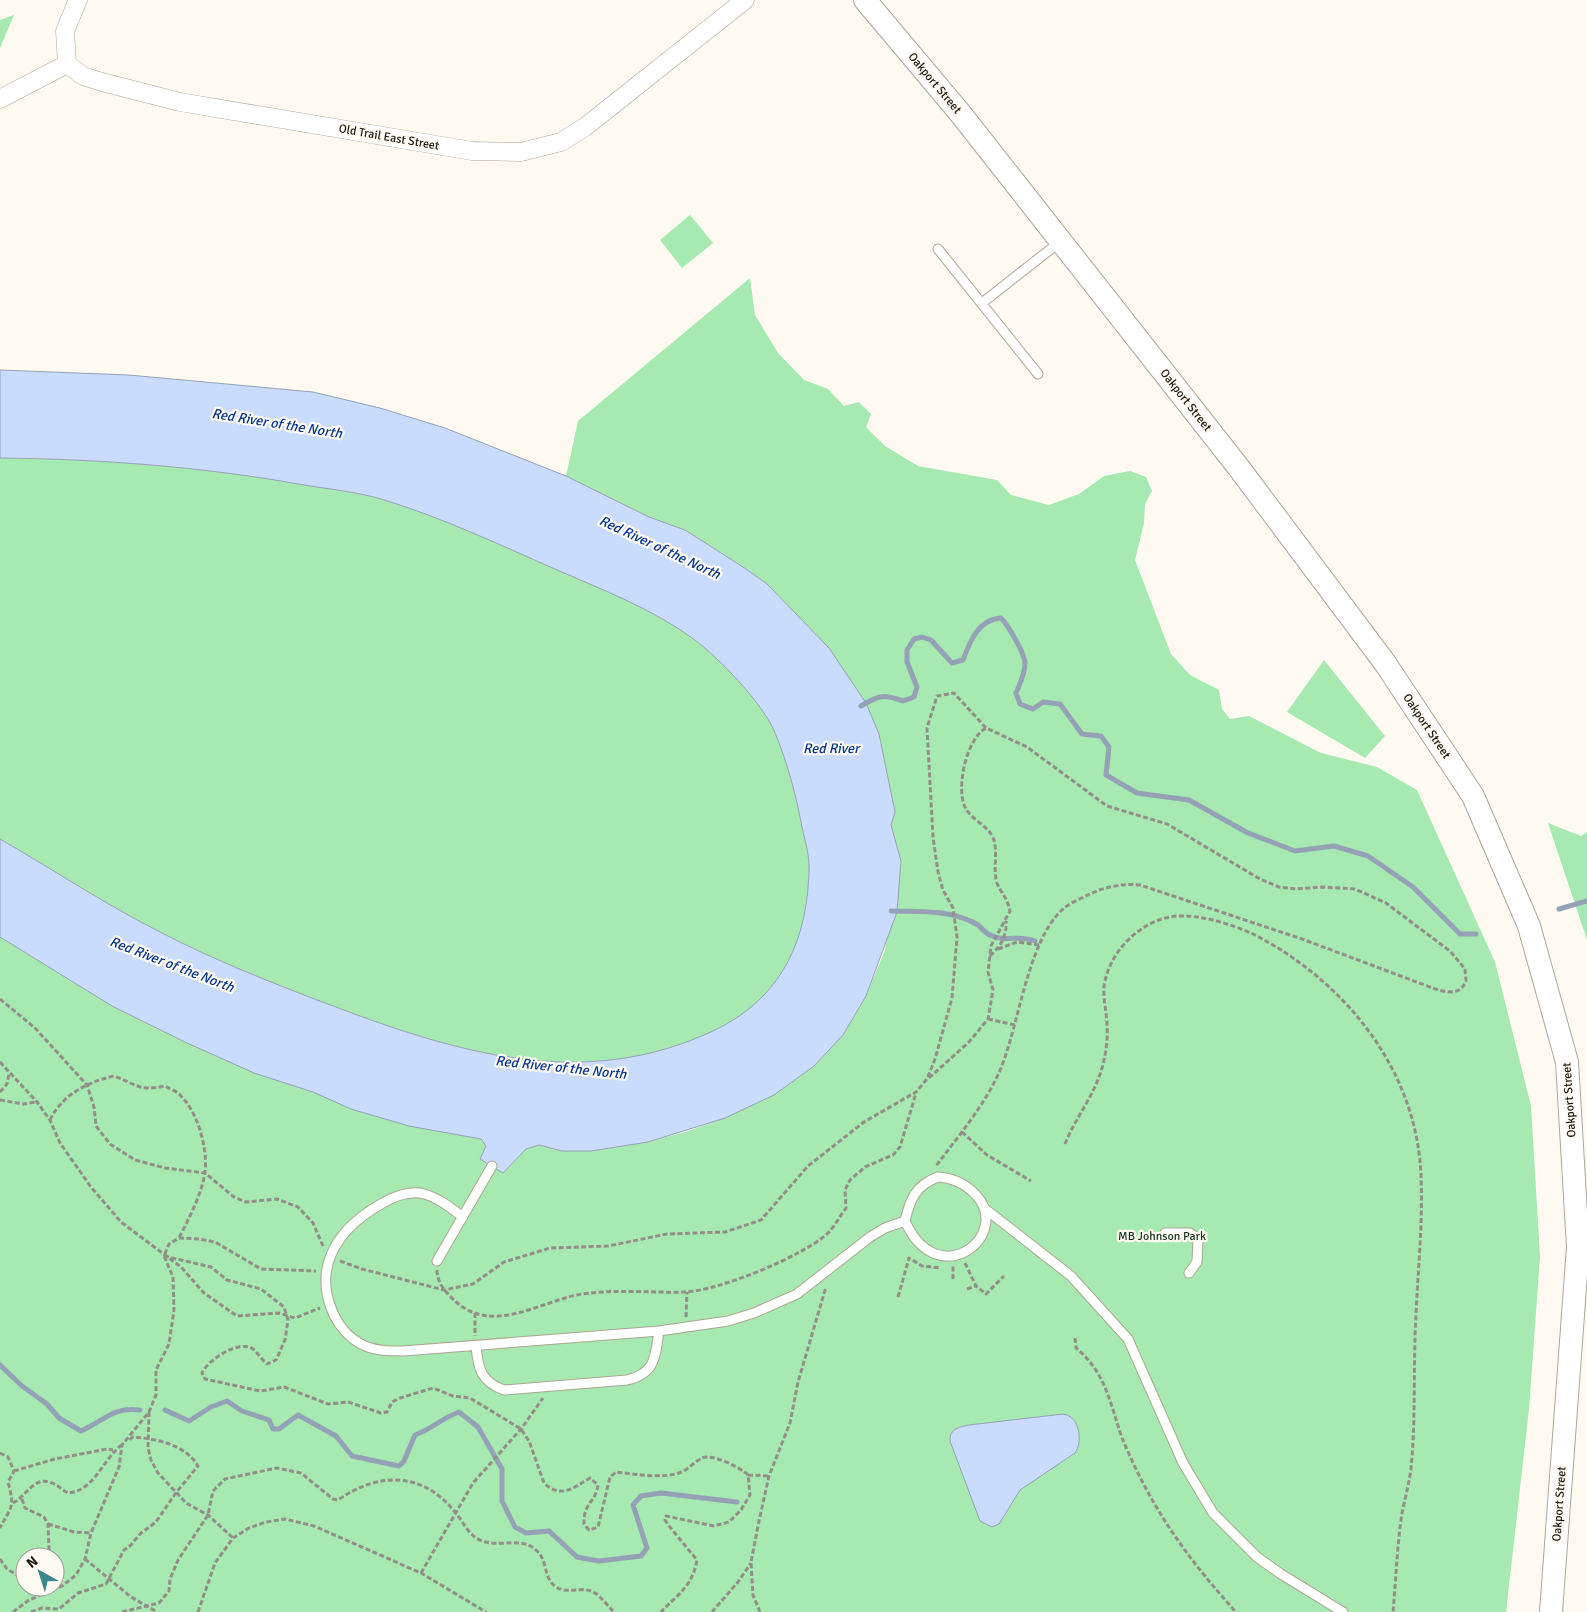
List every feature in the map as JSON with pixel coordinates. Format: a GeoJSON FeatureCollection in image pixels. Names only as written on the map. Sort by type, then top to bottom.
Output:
{"type":"FeatureCollection","features":[{"type":"Feature","properties":{"kind":"street"},"geometry":{"type":"LineString","coordinates":[[0,99],[67,64],[65,31],[78,0]]}},
{"type":"Feature","properties":{"kind":"street","name":"Old Trail East Street"},"geometry":{"type":"LineString","coordinates":[[67,64],[83,76],[180,102],[472,151],[521,152],[561,142],[585,127],[745,0]]}},
{"type":"Feature","properties":{"kind":"street","name":"Oakport Street"},"geometry":{"type":"LineString","coordinates":[[865,0],[960,113],[1061,241],[1239,468],[1385,663],[1473,796],[1529,926],[1567,1062],[1578,1247],[1551,1612]]}},
{"type":"Feature","properties":{"kind":"lane"},"geometry":{"type":"LineString","coordinates":[[982,303],[1061,241]]}},
{"type":"Feature","properties":{"kind":"lane"},"geometry":{"type":"LineString","coordinates":[[938,249],[1038,374]]}},
{"type":"Feature","properties":{"kind":"lane"},"geometry":{"type":"LineString","coordinates":[[436,1261],[492,1166]]}},
{"type":"Feature","properties":{"kind":"lane"},"geometry":{"type":"LineString","coordinates":[[984,1208],[987,1220],[984,1232],[972,1247],[955,1256],[942,1256],[930,1253],[919,1246],[911,1236],[905,1221],[910,1199],[917,1189],[927,1181],[938,1177],[956,1180],[972,1190],[984,1208],[1071,1276],[1128,1339],[1183,1463],[1213,1514],[1257,1557],[1343,1612]]}},
{"type":"Feature","properties":{"kind":"lane"},"geometry":{"type":"LineString","coordinates":[[463,1217],[441,1201],[423,1194],[409,1193],[391,1199],[360,1219],[337,1242],[330,1257],[327,1275],[329,1303],[352,1339],[366,1347],[385,1352],[659,1332],[728,1321],[776,1304],[796,1294],[835,1266],[870,1237],[884,1228],[905,1221]]}},
{"type":"Feature","properties":{"kind":"lane"},"geometry":{"type":"LineString","coordinates":[[1166,1233],[1190,1233],[1198,1240],[1197,1262],[1190,1273]]}},
{"type":"Feature","properties":{"kind":"lane"},"geometry":{"type":"LineString","coordinates":[[476,1346],[478,1366],[492,1386],[504,1390],[627,1380],[642,1376],[652,1365],[659,1332]]}},
{"type":"Feature","properties":{"kind":"path"},"geometry":{"type":"LineString","coordinates":[[927,1079],[952,998],[956,937],[953,908],[943,890],[938,872],[933,837],[927,728],[937,696],[954,693],[986,728],[1027,747],[1107,806],[1166,824],[1273,884],[1296,889],[1322,887],[1355,889],[1386,902],[1450,952],[1465,969],[1466,981],[1464,986],[1454,992],[1438,990],[1302,939],[1148,888],[1129,884],[1091,893],[1063,908],[1049,926],[1040,945],[1001,1070],[988,1094],[962,1132],[932,1170],[927,1181]]}},
{"type":"Feature","properties":{"kind":"path"},"geometry":{"type":"LineString","coordinates":[[0,999],[35,1028],[87,1085],[94,1107],[96,1126],[110,1144],[135,1160],[165,1168],[205,1173],[234,1197],[246,1202],[277,1199],[298,1207],[313,1223],[319,1240],[330,1257],[362,1269],[444,1290],[473,1284],[504,1262],[550,1248],[608,1246],[667,1234],[725,1232],[761,1220],[808,1166],[864,1122],[916,1092],[927,1079],[969,1042],[988,1019],[993,990],[988,972],[991,946],[1010,911],[1007,898],[997,884],[994,866],[995,849],[991,834],[979,825],[965,808],[962,789],[962,773],[968,754],[979,732],[986,728]]}},
{"type":"Feature","properties":{"kind":"path"},"geometry":{"type":"LineString","coordinates":[[1065,1144],[1073,1123],[1086,1105],[1102,1065],[1107,1043],[1104,987],[1114,956],[1126,942],[1150,924],[1177,916],[1217,921],[1248,932],[1290,955],[1317,975],[1337,991],[1364,1024],[1393,1068],[1413,1124],[1421,1176],[1415,1318],[1415,1417],[1410,1472],[1398,1547],[1394,1612]]}},
{"type":"Feature","properties":{"kind":"path"},"geometry":{"type":"LineString","coordinates":[[990,956],[998,949],[1007,932],[1006,920]]}},
{"type":"Feature","properties":{"kind":"path"},"geometry":{"type":"LineString","coordinates":[[998,949],[1017,942],[1040,945]]}},
{"type":"Feature","properties":{"kind":"path"},"geometry":{"type":"LineString","coordinates":[[988,1019],[1015,1025]]}},
{"type":"Feature","properties":{"kind":"path"},"geometry":{"type":"LineString","coordinates":[[0,1062],[37,1102],[50,1120],[60,1143],[91,1187],[121,1222],[181,1267],[204,1293],[237,1316],[279,1313],[295,1318],[314,1312],[329,1303]]}},
{"type":"Feature","properties":{"kind":"path"},"geometry":{"type":"LineString","coordinates":[[0,1092],[8,1084],[10,1074]]}},
{"type":"Feature","properties":{"kind":"path"},"geometry":{"type":"LineString","coordinates":[[13,1612],[29,1600],[62,1586],[76,1575],[85,1559],[91,1533],[119,1467],[122,1445],[149,1412],[156,1395],[156,1370],[169,1344],[174,1310],[173,1277],[164,1256],[169,1244],[179,1238],[192,1212],[205,1173],[204,1146],[192,1109],[180,1095],[164,1086],[150,1089],[139,1088],[114,1076],[87,1085],[71,1094],[56,1106],[50,1120]]}},
{"type":"Feature","properties":{"kind":"path"},"geometry":{"type":"LineString","coordinates":[[436,1261],[437,1277],[444,1290],[454,1301],[475,1313],[501,1317],[581,1294],[621,1290],[687,1292],[724,1285],[799,1253],[828,1233],[846,1208],[845,1190],[850,1180],[865,1167],[893,1154],[900,1147],[916,1092]]}},
{"type":"Feature","properties":{"kind":"path"},"geometry":{"type":"LineString","coordinates":[[0,1100],[23,1104],[37,1102]]}},
{"type":"Feature","properties":{"kind":"path"},"geometry":{"type":"LineString","coordinates":[[962,1132],[987,1155],[1031,1181]]}},
{"type":"Feature","properties":{"kind":"path"},"geometry":{"type":"LineString","coordinates":[[179,1238],[215,1242],[261,1269],[318,1270],[327,1275]]}},
{"type":"Feature","properties":{"kind":"path"},"geometry":{"type":"LineString","coordinates":[[164,1256],[211,1267],[227,1280],[261,1289],[284,1307],[286,1316],[285,1340],[273,1363],[267,1364],[252,1348],[243,1347],[214,1358],[202,1373],[205,1379],[260,1391],[284,1387],[328,1404],[348,1402],[381,1413],[388,1412],[392,1402],[400,1398],[433,1388],[452,1396],[470,1398],[521,1429],[529,1441],[544,1483],[550,1488],[556,1492],[566,1492],[590,1478],[598,1485],[597,1492],[585,1508],[583,1515],[584,1524],[589,1530],[598,1527],[610,1477],[616,1472],[660,1475],[679,1473],[703,1457],[711,1457],[742,1468],[748,1475],[750,1495],[741,1510],[729,1522],[714,1526],[666,1516],[665,1520],[669,1526],[697,1560],[689,1585],[661,1612]]}},
{"type":"Feature","properties":{"kind":"path"},"geometry":{"type":"LineString","coordinates":[[898,1297],[909,1258],[922,1266],[932,1268],[965,1262],[976,1286],[986,1294],[1004,1276]]}},
{"type":"Feature","properties":{"kind":"path"},"geometry":{"type":"LineString","coordinates":[[953,1265],[953,1279]]}},
{"type":"Feature","properties":{"kind":"path"},"geometry":{"type":"LineString","coordinates":[[760,1612],[753,1595],[751,1562],[769,1476],[790,1423],[798,1382],[821,1299],[835,1266]]}},
{"type":"Feature","properties":{"kind":"path"},"geometry":{"type":"LineString","coordinates":[[967,1289],[976,1286]]}},
{"type":"Feature","properties":{"kind":"path"},"geometry":{"type":"LineString","coordinates":[[686,1327],[687,1292]]}},
{"type":"Feature","properties":{"kind":"path"},"geometry":{"type":"LineString","coordinates":[[475,1313],[476,1346]]}},
{"type":"Feature","properties":{"kind":"path"},"geometry":{"type":"LineString","coordinates":[[1076,1338],[1076,1348],[1090,1360],[1101,1376],[1123,1440],[1150,1496],[1186,1554],[1237,1612]]}},
{"type":"Feature","properties":{"kind":"path"},"geometry":{"type":"LineString","coordinates":[[421,1573],[455,1512],[487,1465],[521,1429],[550,1386]]}},
{"type":"Feature","properties":{"kind":"path"},"geometry":{"type":"LineString","coordinates":[[149,1412],[148,1438],[151,1460],[175,1494],[186,1503],[208,1515],[233,1538]]}},
{"type":"Feature","properties":{"kind":"path"},"geometry":{"type":"LineString","coordinates":[[13,1504],[22,1499],[31,1487],[41,1480],[49,1481],[68,1493],[82,1490],[101,1469],[113,1450],[133,1436],[164,1442],[179,1449],[193,1459],[198,1466],[175,1494],[156,1522],[140,1534],[124,1550],[106,1584],[78,1593],[59,1609],[42,1608],[31,1612]]}},
{"type":"Feature","properties":{"kind":"path"},"geometry":{"type":"LineString","coordinates":[[0,1528],[13,1504],[13,1496],[8,1482],[14,1471],[56,1459],[107,1449],[113,1450]]}},
{"type":"Feature","properties":{"kind":"path"},"geometry":{"type":"LineString","coordinates":[[0,1453],[8,1457],[14,1471]]}},
{"type":"Feature","properties":{"kind":"path"},"geometry":{"type":"LineString","coordinates":[[122,1612],[159,1603],[168,1591],[170,1579],[178,1560],[208,1515],[213,1492],[225,1479],[276,1468],[301,1473],[332,1499],[338,1500],[354,1489],[373,1482],[390,1479],[417,1484],[438,1494],[478,1540],[493,1545],[517,1542],[536,1549],[543,1558],[546,1574],[554,1586],[566,1592],[581,1589],[595,1593],[614,1612]]}},
{"type":"Feature","properties":{"kind":"path"},"geometry":{"type":"LineString","coordinates":[[748,1475],[769,1476]]}},
{"type":"Feature","properties":{"kind":"path"},"geometry":{"type":"LineString","coordinates":[[22,1499],[25,1508],[44,1518],[48,1524],[50,1547]]}},
{"type":"Feature","properties":{"kind":"path"},"geometry":{"type":"LineString","coordinates":[[198,1612],[214,1563],[233,1538],[249,1528],[266,1522],[285,1519],[314,1526],[421,1573],[486,1612]]}},
{"type":"Feature","properties":{"kind":"path"},"geometry":{"type":"LineString","coordinates":[[48,1524],[74,1532],[91,1533]]}},
{"type":"Feature","properties":{"kind":"path"},"geometry":{"type":"LineString","coordinates":[[0,1559],[7,1569],[15,1574]]}},
{"type":"Feature","properties":{"kind":"path"},"geometry":{"type":"LineString","coordinates":[[85,1559],[145,1606],[157,1612]]}},
{"type":"Feature","properties":{"kind":"path"},"geometry":{"type":"LineString","coordinates":[[712,1612],[738,1582],[751,1562]]}},
{"type":"Feature","properties":{"kind":"green space"},"geometry":{"type":"Polygon","coordinates":[[[14,15],[0,48],[0,20],[14,15]]]}},
{"type":"Feature","properties":{"kind":"green space"},"geometry":{"type":"Polygon","coordinates":[[[690,215],[713,243],[682,268],[660,240],[690,215]]]}},
{"type":"Feature","properties":{"kind":"green space","name":"MB Johnson Park"},"geometry":{"type":"Polygon","coordinates":[[[750,278],[755,315],[778,353],[804,380],[828,389],[844,406],[859,402],[871,414],[866,427],[885,446],[918,466],[997,480],[1011,495],[1049,505],[1079,494],[1104,476],[1130,471],[1146,477],[1152,491],[1145,504],[1144,523],[1135,560],[1171,654],[1190,675],[1219,690],[1222,709],[1230,719],[1249,716],[1321,753],[1377,767],[1417,790],[1495,962],[1531,1106],[1540,1257],[1529,1409],[1506,1612],[0,1612],[0,937],[112,1006],[254,1073],[313,1092],[351,1109],[409,1126],[481,1139],[486,1146],[480,1159],[503,1173],[526,1149],[539,1145],[562,1151],[591,1151],[648,1142],[725,1118],[774,1095],[814,1066],[843,1035],[866,996],[885,950],[901,861],[891,825],[895,812],[879,734],[866,703],[829,648],[767,584],[685,530],[649,517],[566,476],[578,421],[750,278]]]}},
{"type":"Feature","properties":{"kind":"green space"},"geometry":{"type":"Polygon","coordinates":[[[0,458],[153,465],[229,473],[372,497],[447,522],[627,601],[679,629],[716,658],[749,693],[773,728],[786,763],[799,810],[809,865],[803,921],[796,944],[786,965],[757,1002],[738,1017],[715,1030],[666,1049],[617,1059],[568,1062],[519,1058],[470,1050],[422,1037],[373,1021],[242,970],[141,922],[0,839],[0,458]]]}},
{"type":"Feature","properties":{"kind":"green space"},"geometry":{"type":"Polygon","coordinates":[[[1324,660],[1385,736],[1365,758],[1287,712],[1324,660]]]}},
{"type":"Feature","properties":{"kind":"green space"},"geometry":{"type":"Polygon","coordinates":[[[1548,823],[1581,836],[1587,832],[1587,940],[1548,823]]]}},
{"type":"Feature","properties":{"kind":"water","name":"Red River"},"geometry":{"type":"Polygon","coordinates":[[[0,370],[129,375],[313,392],[380,408],[445,428],[566,476],[649,517],[685,530],[767,584],[829,648],[866,703],[879,734],[895,812],[891,825],[901,861],[897,912],[866,996],[843,1035],[814,1066],[774,1095],[725,1118],[648,1142],[591,1151],[562,1151],[539,1145],[526,1149],[503,1173],[480,1159],[486,1146],[481,1139],[409,1126],[351,1109],[313,1092],[254,1073],[112,1006],[0,937],[0,839],[121,911],[182,943],[263,979],[373,1021],[470,1050],[519,1058],[568,1062],[617,1059],[666,1049],[715,1030],[738,1017],[757,1002],[786,965],[796,944],[803,921],[807,897],[809,865],[793,787],[782,751],[767,717],[749,693],[727,669],[705,648],[679,629],[627,601],[447,522],[372,497],[229,473],[153,465],[0,458],[0,370]]]}},
{"type":"Feature","properties":{"kind":"water"},"geometry":{"type":"Polygon","coordinates":[[[1063,1414],[1073,1419],[1078,1430],[1079,1443],[1075,1453],[1020,1490],[999,1524],[992,1527],[980,1521],[950,1441],[953,1431],[969,1425],[1063,1414]]]}},
{"type":"Feature","properties":{"kind":"waterway"},"geometry":{"type":"LineString","coordinates":[[861,706],[882,697],[891,697],[903,701],[914,697],[917,687],[907,662],[907,650],[914,639],[922,637],[931,640],[952,663],[963,660],[972,639],[981,627],[986,623],[1001,618],[1016,640],[1025,663],[1016,693],[1020,704],[1033,709],[1043,702],[1060,704],[1082,734],[1101,736],[1109,747],[1106,775],[1137,793],[1189,800],[1248,833],[1295,851],[1334,846],[1368,856],[1413,887],[1460,934],[1476,934]]}},
{"type":"Feature","properties":{"kind":"waterway"},"geometry":{"type":"LineString","coordinates":[[1559,909],[1587,901]]}},
{"type":"Feature","properties":{"kind":"waterway"},"geometry":{"type":"LineString","coordinates":[[891,911],[957,916],[978,925],[988,934],[996,937],[1007,939],[1023,938],[1035,941]]}},
{"type":"Feature","properties":{"kind":"waterway"},"geometry":{"type":"LineString","coordinates":[[0,1365],[22,1386],[47,1404],[59,1418],[81,1431],[115,1412],[140,1410]]}},
{"type":"Feature","properties":{"kind":"waterway"},"geometry":{"type":"LineString","coordinates":[[165,1410],[189,1421],[211,1407],[227,1401],[242,1411],[269,1420],[273,1429],[279,1429],[298,1415],[336,1436],[352,1456],[399,1466],[404,1461],[415,1435],[459,1412],[478,1427],[502,1469],[502,1501],[515,1527],[526,1533],[549,1531],[577,1557],[599,1561],[641,1556],[647,1548],[633,1505],[641,1496],[661,1493],[737,1502]]}},
{"type":"Feature","properties":{"kind":"water label","name":"Red River of the North"},"geometry":{"type":"Point","coordinates":[277,423]}},
{"type":"Feature","properties":{"kind":"water label","name":"Red River of the North"},"geometry":{"type":"Point","coordinates":[660,547]}},
{"type":"Feature","properties":{"kind":"water label","name":"Red River of the North"},"geometry":{"type":"Point","coordinates":[172,964]}},
{"type":"Feature","properties":{"kind":"water label","name":"Red River of the North"},"geometry":{"type":"Point","coordinates":[561,1067]}}]}
